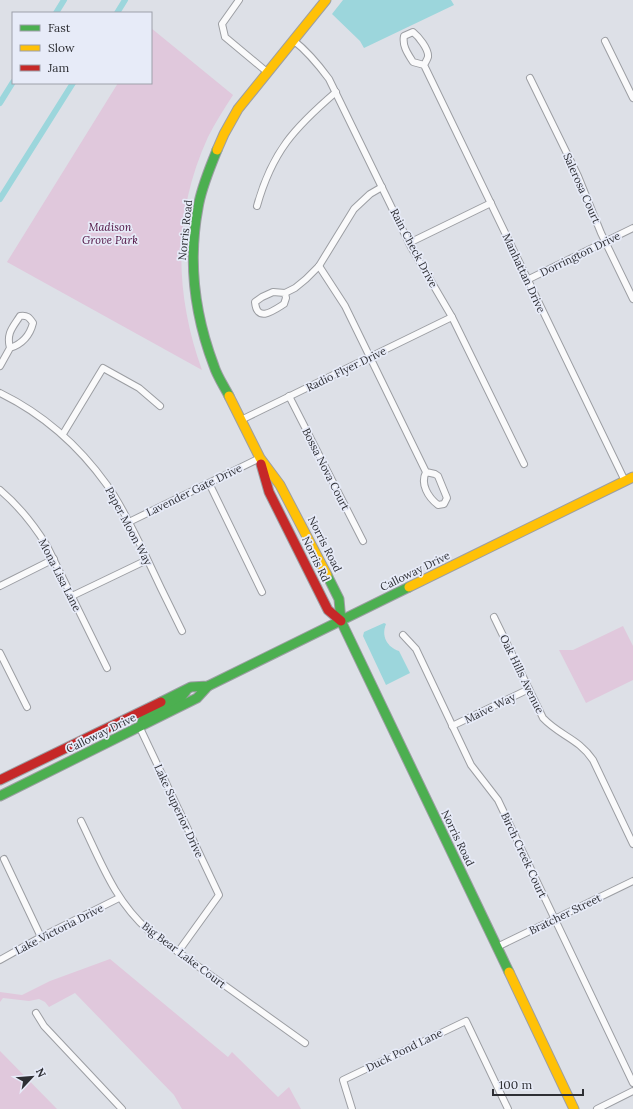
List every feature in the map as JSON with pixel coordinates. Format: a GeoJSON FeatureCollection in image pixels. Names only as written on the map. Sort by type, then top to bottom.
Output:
{"type":"FeatureCollection","features":[{"type":"Feature","properties":{"kind":"street"},"geometry":{"type":"LineString","coordinates":[[239,0],[222,24],[226,37],[267,72]]}},
{"type":"Feature","properties":{"kind":"street","name":"Norris Road"},"geometry":{"type":"LineString","coordinates":[[326,0],[238,109],[216,152],[203,188],[198,211],[194,243],[194,286],[202,329],[214,367],[260,458],[280,485],[339,599],[341,621],[574,1109]]}},
{"type":"Feature","properties":{"kind":"street","name":"Manhattan Drive"},"geometry":{"type":"LineString","coordinates":[[424,66],[428,58],[428,53],[418,36],[413,32],[408,32],[404,36],[403,42],[407,51],[413,62],[424,66],[527,280],[629,479]]}},
{"type":"Feature","properties":{"kind":"street","name":"Rain Check Drive"},"geometry":{"type":"LineString","coordinates":[[293,40],[308,53],[319,66],[336,92],[409,242],[452,317],[524,464]]}},
{"type":"Feature","properties":{"kind":"street"},"geometry":{"type":"LineString","coordinates":[[605,41],[633,98]]}},
{"type":"Feature","properties":{"kind":"street","name":"Salerosa Court"},"geometry":{"type":"LineString","coordinates":[[530,78],[578,176],[605,242],[633,298]]}},
{"type":"Feature","properties":{"kind":"street"},"geometry":{"type":"LineString","coordinates":[[256,206],[267,175],[282,147],[302,122],[336,92]]}},
{"type":"Feature","properties":{"kind":"street"},"geometry":{"type":"LineString","coordinates":[[285,293],[284,304],[274,310],[264,314],[259,313],[256,310],[255,302],[262,297],[273,292],[285,293],[295,288],[320,266],[354,209],[370,194],[382,187]]}},
{"type":"Feature","properties":{"kind":"street"},"geometry":{"type":"LineString","coordinates":[[409,242],[491,203]]}},
{"type":"Feature","properties":{"kind":"street","name":"Dorrington Drive"},"geometry":{"type":"LineString","coordinates":[[527,280],[633,228]]}},
{"type":"Feature","properties":{"kind":"street"},"geometry":{"type":"LineString","coordinates":[[320,266],[345,306],[426,472],[424,477],[426,491],[432,501],[438,505],[444,504],[447,498],[438,476],[426,472]]}},
{"type":"Feature","properties":{"kind":"street"},"geometry":{"type":"LineString","coordinates":[[0,366],[10,348],[22,342],[31,329],[33,323],[30,318],[25,315],[20,316],[9,334],[8,341],[10,348]]}},
{"type":"Feature","properties":{"kind":"street","name":"Radio Flyer Drive"},"geometry":{"type":"LineString","coordinates":[[241,420],[452,317]]}},
{"type":"Feature","properties":{"kind":"street"},"geometry":{"type":"LineString","coordinates":[[63,434],[103,368],[139,388],[160,406]]}},
{"type":"Feature","properties":{"kind":"street","name":"Paper Moon Way"},"geometry":{"type":"LineString","coordinates":[[0,393],[28,408],[63,434],[94,467],[108,486],[129,522],[182,631]]}},
{"type":"Feature","properties":{"kind":"street","name":"Bossa Nova Court"},"geometry":{"type":"LineString","coordinates":[[289,396],[362,541]]}},
{"type":"Feature","properties":{"kind":"street","name":"Lavender Gate Drive"},"geometry":{"type":"LineString","coordinates":[[129,522],[260,458]]}},
{"type":"Feature","properties":{"kind":"street","name":"Norris Rd"},"geometry":{"type":"LineString","coordinates":[[260,458],[269,492],[328,610],[341,621]]}},
{"type":"Feature","properties":{"kind":"street","name":"Calloway Drive"},"geometry":{"type":"LineString","coordinates":[[0,796],[140,728],[197,698],[208,686],[629,479]]}},
{"type":"Feature","properties":{"kind":"street"},"geometry":{"type":"LineString","coordinates":[[210,483],[262,592]]}},
{"type":"Feature","properties":{"kind":"street","name":"Mona Lisa Lane"},"geometry":{"type":"LineString","coordinates":[[0,490],[22,510],[43,540],[54,559],[107,668]]}},
{"type":"Feature","properties":{"kind":"street"},"geometry":{"type":"LineString","coordinates":[[0,586],[54,559]]}},
{"type":"Feature","properties":{"kind":"street"},"geometry":{"type":"LineString","coordinates":[[72,596],[147,560]]}},
{"type":"Feature","properties":{"kind":"street","name":"Oak Hills Avenue"},"geometry":{"type":"LineString","coordinates":[[494,617],[538,710],[550,726],[573,739],[593,760],[633,844]]}},
{"type":"Feature","properties":{"kind":"street","name":"Birch Creek Court"},"geometry":{"type":"LineString","coordinates":[[403,635],[416,649],[471,764],[498,800],[633,1083]]}},
{"type":"Feature","properties":{"kind":"street"},"geometry":{"type":"LineString","coordinates":[[0,653],[27,707]]}},
{"type":"Feature","properties":{"kind":"street","name":"Calloway Drive"},"geometry":{"type":"LineString","coordinates":[[0,780],[191,687],[208,686]]}},
{"type":"Feature","properties":{"kind":"street","name":"Maive Way"},"geometry":{"type":"LineString","coordinates":[[452,726],[529,689]]}},
{"type":"Feature","properties":{"kind":"street"},"geometry":{"type":"LineString","coordinates":[[140,728],[145,718],[179,700],[186,690]]}},
{"type":"Feature","properties":{"kind":"street","name":"Lake Superior Drive"},"geometry":{"type":"LineString","coordinates":[[140,728],[219,895],[178,952]]}},
{"type":"Feature","properties":{"kind":"street","name":"Big Bear Lake Court"},"geometry":{"type":"LineString","coordinates":[[81,821],[119,898],[138,921],[149,931],[305,1043]]}},
{"type":"Feature","properties":{"kind":"street"},"geometry":{"type":"LineString","coordinates":[[4,859],[41,937]]}},
{"type":"Feature","properties":{"kind":"street","name":"Bratcher Street"},"geometry":{"type":"LineString","coordinates":[[497,948],[633,881]]}},
{"type":"Feature","properties":{"kind":"street","name":"Lake Victoria Drive"},"geometry":{"type":"LineString","coordinates":[[0,960],[41,937],[119,898]]}},
{"type":"Feature","properties":{"kind":"street"},"geometry":{"type":"LineString","coordinates":[[36,1013],[44,1026],[122,1109]]}},
{"type":"Feature","properties":{"kind":"street","name":"Duck Pond Lane"},"geometry":{"type":"LineString","coordinates":[[352,1109],[342,1080],[466,1021],[508,1109]]}},
{"type":"Feature","properties":{"kind":"street"},"geometry":{"type":"LineString","coordinates":[[597,1109],[633,1091]]}},
{"type":"Feature","properties":{"kind":"green space","name":"Madison Grove Park"},"geometry":{"type":"Polygon","coordinates":[[[152,29],[233,95],[208,137],[188,194],[183,224],[181,253],[182,282],[186,311],[202,370],[7,262],[117,84],[152,84],[152,29]]]}},
{"type":"Feature","properties":{"kind":"green space"},"geometry":{"type":"Polygon","coordinates":[[[623,626],[633,646],[633,680],[586,703],[559,650],[573,650],[623,626]]]}},
{"type":"Feature","properties":{"kind":"green space"},"geometry":{"type":"Polygon","coordinates":[[[110,959],[228,1057],[232,1052],[278,1097],[289,1087],[301,1109],[182,1109],[174,1095],[75,993],[49,1007],[45,1002],[39,999],[29,1001],[3,998],[0,1002],[0,992],[22,995],[50,981],[110,959]]]}},
{"type":"Feature","properties":{"kind":"green space"},"geometry":{"type":"Polygon","coordinates":[[[0,1051],[57,1109],[0,1109],[0,1051]]]}},
{"type":"Feature","properties":{"kind":"water"},"geometry":{"type":"Polygon","coordinates":[[[343,0],[451,0],[454,5],[364,48],[360,41],[332,14],[343,0]]]}},
{"type":"Feature","properties":{"kind":"water"},"geometry":{"type":"Polygon","coordinates":[[[384,623],[386,624],[384,633],[388,644],[399,651],[410,673],[386,685],[363,636],[364,632],[384,623]]]}},
{"type":"Feature","properties":{"kind":"waterway"},"geometry":{"type":"LineString","coordinates":[[57,12],[64,0]]}},
{"type":"Feature","properties":{"kind":"waterway"},"geometry":{"type":"LineString","coordinates":[[118,12],[125,0]]}},
{"type":"Feature","properties":{"kind":"waterway"},"geometry":{"type":"LineString","coordinates":[[0,103],[12,84]]}},
{"type":"Feature","properties":{"kind":"waterway"},"geometry":{"type":"LineString","coordinates":[[0,199],[72,84]]}},
{"type":"Feature","properties":{"kind":"traffic: fast"},"geometry":{"type":"LineString","coordinates":[[217,150],[199,201],[195,228],[194,268],[198,308],[207,347],[215,370],[229,396]]}},
{"type":"Feature","properties":{"kind":"traffic: fast"},"geometry":{"type":"LineString","coordinates":[[327,575],[339,599],[341,621],[509,972]]}},
{"type":"Feature","properties":{"kind":"traffic: fast"},"geometry":{"type":"LineString","coordinates":[[161,702],[191,687],[208,686],[409,587]]}},
{"type":"Feature","properties":{"kind":"traffic: fast"},"geometry":{"type":"LineString","coordinates":[[0,796],[197,698],[208,686]]}},
{"type":"Feature","properties":{"kind":"traffic: fast"},"geometry":{"type":"LineString","coordinates":[[142,722],[145,718],[179,700],[186,691]]}},
{"type":"Feature","properties":{"kind":"traffic: slow"},"geometry":{"type":"LineString","coordinates":[[217,150],[238,109],[326,0]]}},
{"type":"Feature","properties":{"kind":"traffic: slow"},"geometry":{"type":"LineString","coordinates":[[229,396],[260,458],[280,485],[327,575]]}},
{"type":"Feature","properties":{"kind":"traffic: slow"},"geometry":{"type":"LineString","coordinates":[[409,587],[633,477]]}},
{"type":"Feature","properties":{"kind":"traffic: slow"},"geometry":{"type":"LineString","coordinates":[[509,972],[574,1109]]}},
{"type":"Feature","properties":{"kind":"traffic: jam"},"geometry":{"type":"LineString","coordinates":[[261,464],[269,492],[328,610],[341,621]]}},
{"type":"Feature","properties":{"kind":"traffic: jam"},"geometry":{"type":"LineString","coordinates":[[0,780],[161,702]]}}]}
